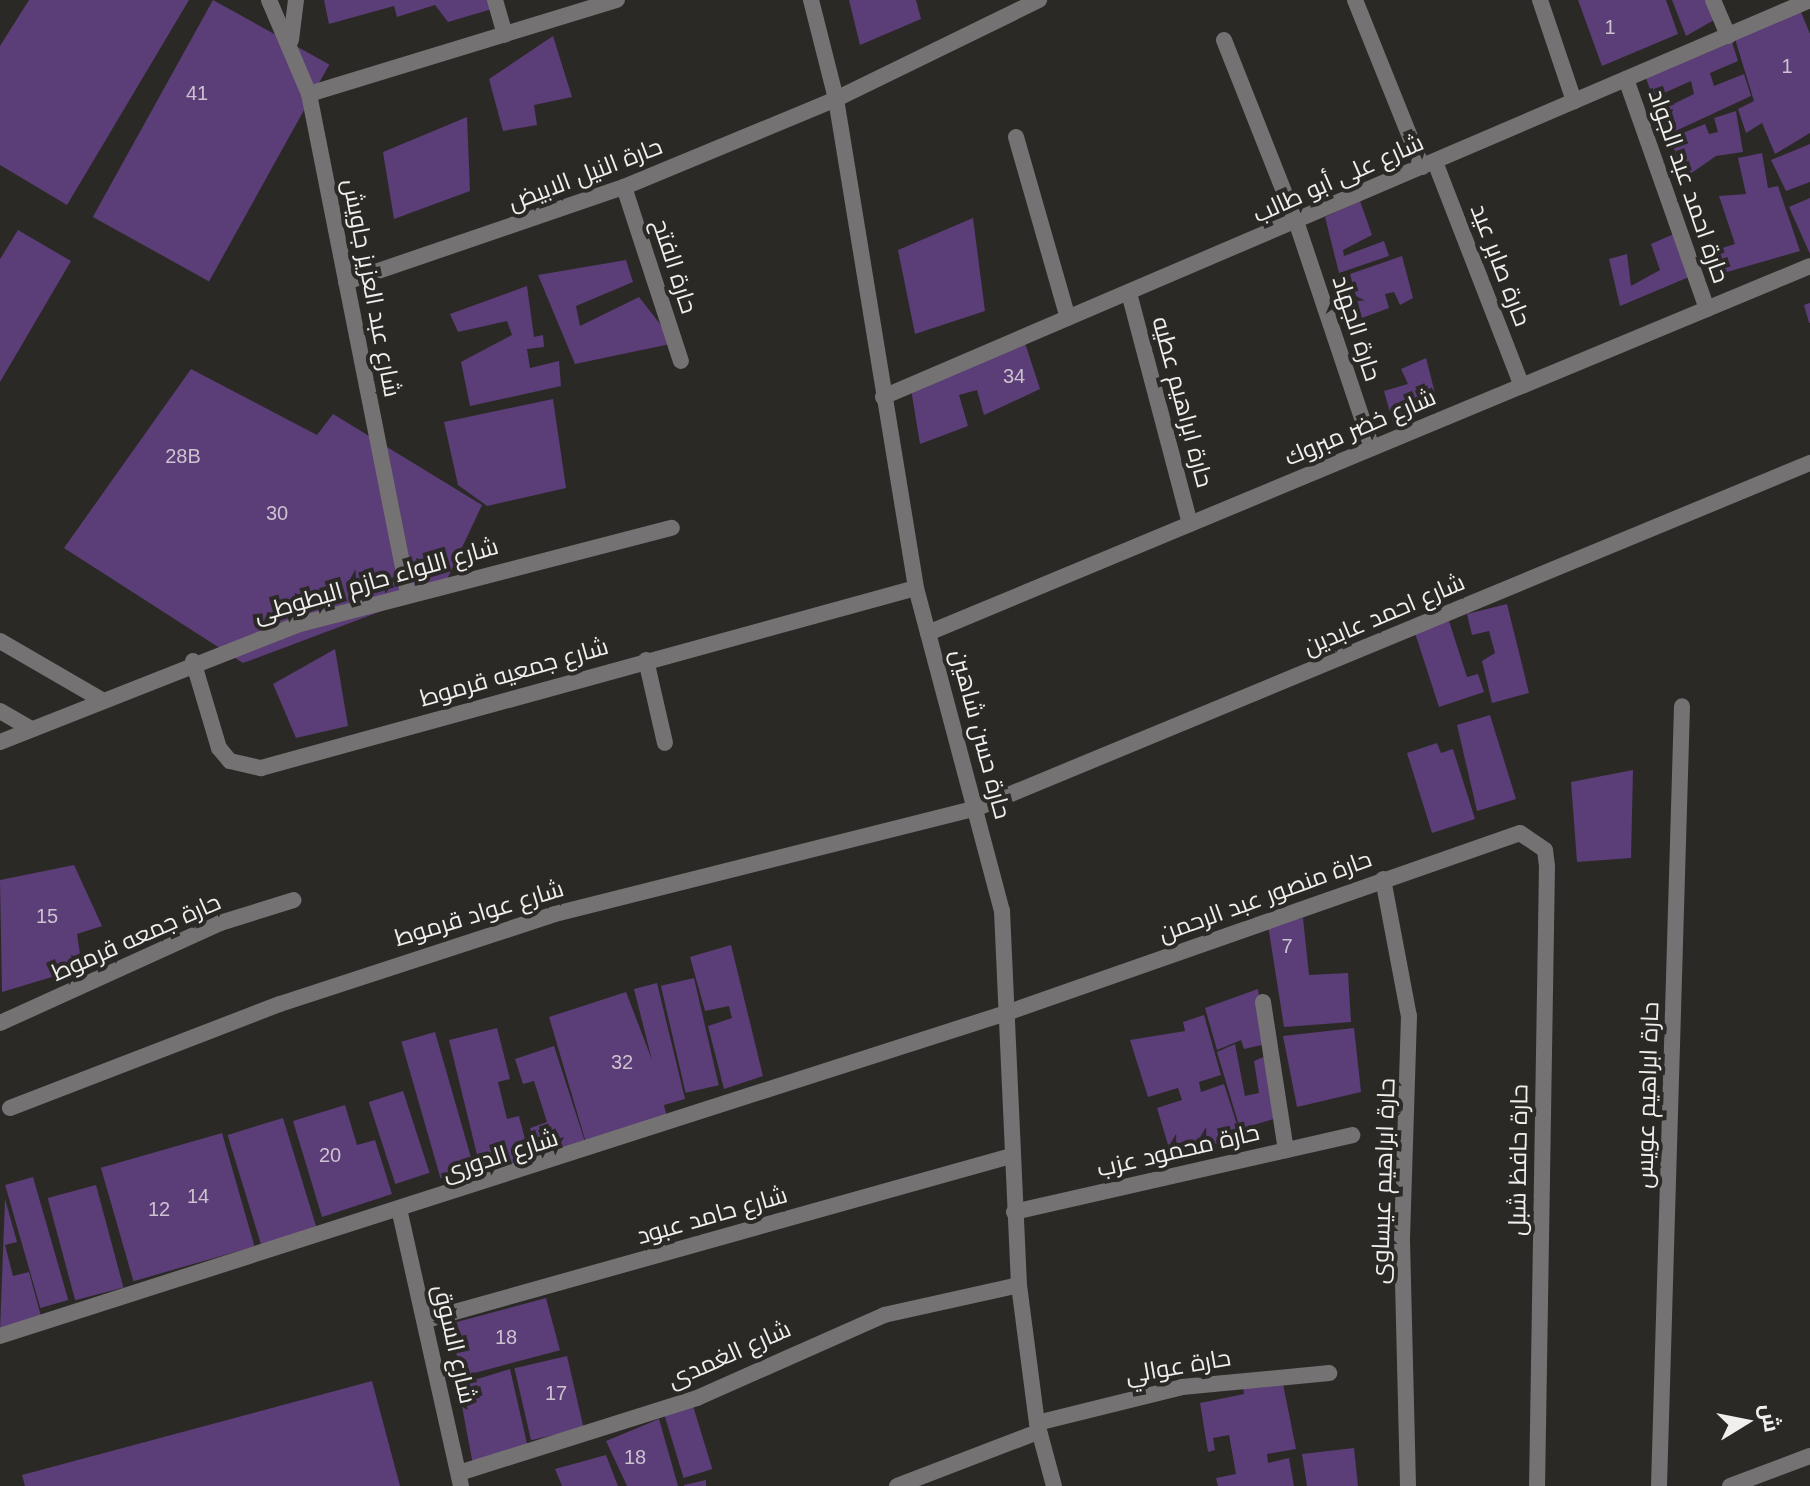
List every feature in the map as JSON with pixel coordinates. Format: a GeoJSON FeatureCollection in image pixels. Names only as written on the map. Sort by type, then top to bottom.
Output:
{"type":"FeatureCollection","features":[{"type":"Feature","properties":{"kind":"street","name":"شارع عبد العزيز جاويش"},"geometry":{"type":"LineString","coordinates":[[269,0],[291,40],[309,94],[408,593]]}},
{"type":"Feature","properties":{"kind":"street"},"geometry":{"type":"LineString","coordinates":[[291,40],[296,0]]}},
{"type":"Feature","properties":{"kind":"street"},"geometry":{"type":"LineString","coordinates":[[495,0],[505,35]]}},
{"type":"Feature","properties":{"kind":"street"},"geometry":{"type":"LineString","coordinates":[[309,94],[617,0]]}},
{"type":"Feature","properties":{"kind":"street","name":"حارة حسن شاهين"},"geometry":{"type":"LineString","coordinates":[[811,0],[836,99],[916,588],[1002,911],[1012,1011],[1011,1156],[1019,1285],[1038,1427],[1054,1486]]}},
{"type":"Feature","properties":{"kind":"street","name":"حارة النيل الابيض"},"geometry":{"type":"LineString","coordinates":[[346,282],[624,187],[836,99],[1039,0]]}},
{"type":"Feature","properties":{"kind":"street","name":"حارة صابر عيد"},"geometry":{"type":"LineString","coordinates":[[1355,0],[1522,386]]}},
{"type":"Feature","properties":{"kind":"street"},"geometry":{"type":"LineString","coordinates":[[1540,0],[1574,101]]}},
{"type":"Feature","properties":{"kind":"street"},"geometry":{"type":"LineString","coordinates":[[1713,0],[1728,36]]}},
{"type":"Feature","properties":{"kind":"street","name":"شارع على أبو طالب"},"geometry":{"type":"LineString","coordinates":[[883,397],[1297,224],[1428,164],[1809,3]]}},
{"type":"Feature","properties":{"kind":"street","name":"حارة الجهاد"},"geometry":{"type":"LineString","coordinates":[[1224,40],[1297,224],[1372,448]]}},
{"type":"Feature","properties":{"kind":"street","name":"حارة احمد عبد الجواد"},"geometry":{"type":"LineString","coordinates":[[1626,79],[1707,309]]}},
{"type":"Feature","properties":{"kind":"street"},"geometry":{"type":"LineString","coordinates":[[1016,137],[1068,318]]}},
{"type":"Feature","properties":{"kind":"street","name":"حارة الفتح"},"geometry":{"type":"LineString","coordinates":[[624,187],[681,361]]}},
{"type":"Feature","properties":{"kind":"street","name":"شارع خضر مبروك"},"geometry":{"type":"LineString","coordinates":[[928,633],[1810,266]]}},
{"type":"Feature","properties":{"kind":"street","name":"حارة ابراهيم عطيه"},"geometry":{"type":"LineString","coordinates":[[1129,293],[1190,524]]}},
{"type":"Feature","properties":{"kind":"street","name":"شارع احمد عابدين"},"geometry":{"type":"LineString","coordinates":[[977,808],[1810,463]]}},
{"type":"Feature","properties":{"kind":"street","name":"شارع اللواء حازم البطوطى"},"geometry":{"type":"LineString","coordinates":[[0,742],[193,661],[408,593],[672,528]]}},
{"type":"Feature","properties":{"kind":"street","name":"شارع جمعيه قرموط"},"geometry":{"type":"LineString","coordinates":[[193,661],[219,748],[230,761],[261,768],[916,588]]}},
{"type":"Feature","properties":{"kind":"street"},"geometry":{"type":"LineString","coordinates":[[0,641],[100,699]]}},
{"type":"Feature","properties":{"kind":"street"},"geometry":{"type":"LineString","coordinates":[[646,660],[665,743]]}},
{"type":"Feature","properties":{"kind":"street","name":"حارة ابراهيم عويس"},"geometry":{"type":"LineString","coordinates":[[1659,1486],[1682,706]]}},
{"type":"Feature","properties":{"kind":"street"},"geometry":{"type":"LineString","coordinates":[[0,711],[30,728]]}},
{"type":"Feature","properties":{"kind":"street","name":"شارع عواد قرموط"},"geometry":{"type":"LineString","coordinates":[[10,1108],[280,1004],[555,914],[977,808]]}},
{"type":"Feature","properties":{"kind":"street","name":"حارة منصور عبد الرحمن"},"geometry":{"type":"LineString","coordinates":[[1012,1011],[1505,836],[1535,838]]}},
{"type":"Feature","properties":{"kind":"street","name":"حارة حافظ شبل"},"geometry":{"type":"LineString","coordinates":[[1535,838],[1547,866],[1537,1486]]}},
{"type":"Feature","properties":{"kind":"street","name":"حارة ابراهيم عيساوى"},"geometry":{"type":"LineString","coordinates":[[1383,879],[1409,1030],[1402,1240],[1408,1486]]}},
{"type":"Feature","properties":{"kind":"street","name":"حارة جمعه قرموط"},"geometry":{"type":"LineString","coordinates":[[0,1023],[220,923],[294,900]]}},
{"type":"Feature","properties":{"kind":"street"},"geometry":{"type":"LineString","coordinates":[[1263,1002],[1286,1150]]}},
{"type":"Feature","properties":{"kind":"street","name":"شارع الدورى"},"geometry":{"type":"LineString","coordinates":[[0,1336],[400,1213],[1012,1011]]}},
{"type":"Feature","properties":{"kind":"street","name":"حارة محمود عزب"},"geometry":{"type":"LineString","coordinates":[[1014,1212],[1352,1135]]}},
{"type":"Feature","properties":{"kind":"street","name":"شارع حامد عبود"},"geometry":{"type":"LineString","coordinates":[[426,1320],[1011,1156]]}},
{"type":"Feature","properties":{"kind":"street","name":"شارع السوق"},"geometry":{"type":"LineString","coordinates":[[400,1213],[460,1479]]}},
{"type":"Feature","properties":{"kind":"street","name":"شارع الغمدى"},"geometry":{"type":"LineString","coordinates":[[460,1479],[697,1398],[884,1315],[1019,1285]]}},
{"type":"Feature","properties":{"kind":"street","name":"حارة عوالي"},"geometry":{"type":"LineString","coordinates":[[897,1486],[1038,1427],[1182,1387],[1329,1373]]}},
{"type":"Feature","properties":{"kind":"street"},"geometry":{"type":"LineString","coordinates":[[1730,1486],[1810,1456]]}},
{"type":"Feature","properties":{"kind":"building"},"geometry":{"type":"Polygon","coordinates":[[[29,0],[189,0],[67,205],[0,165],[0,46],[29,0]]]}},
{"type":"Feature","properties":{"kind":"building"},"geometry":{"type":"Polygon","coordinates":[[[213,0],[329,64],[209,281],[93,217],[213,0]]]}},
{"type":"Feature","properties":{"kind":"building"},"geometry":{"type":"Polygon","coordinates":[[[324,0],[489,0],[492,9],[448,22],[435,5],[397,17],[394,6],[329,24],[324,0]]]}},
{"type":"Feature","properties":{"kind":"building"},"geometry":{"type":"Polygon","coordinates":[[[849,0],[916,0],[921,19],[860,45],[849,0]]]}},
{"type":"Feature","properties":{"kind":"building"},"geometry":{"type":"Polygon","coordinates":[[[1578,0],[1666,0],[1678,34],[1602,66],[1578,0]]]}},
{"type":"Feature","properties":{"kind":"building"},"geometry":{"type":"Polygon","coordinates":[[[1672,0],[1706,0],[1714,20],[1686,36],[1672,0]]]}},
{"type":"Feature","properties":{"kind":"building"},"geometry":{"type":"Polygon","coordinates":[[[1801,12],[1810,34],[1810,133],[1775,154],[1762,123],[1746,133],[1738,109],[1754,101],[1735,39],[1801,12]]]}},
{"type":"Feature","properties":{"kind":"building"},"geometry":{"type":"Polygon","coordinates":[[[553,36],[572,97],[534,105],[537,125],[503,131],[489,79],[553,36]]]}},
{"type":"Feature","properties":{"kind":"building"},"geometry":{"type":"Polygon","coordinates":[[[1732,42],[1738,61],[1710,73],[1714,86],[1744,74],[1751,96],[1669,134],[1659,111],[1694,94],[1691,81],[1653,98],[1646,78],[1732,42]]]}},
{"type":"Feature","properties":{"kind":"building"},"geometry":{"type":"Polygon","coordinates":[[[1736,111],[1743,152],[1716,156],[1683,179],[1671,138],[1705,124],[1709,134],[1718,132],[1714,118],[1736,111]]]}},
{"type":"Feature","properties":{"kind":"building"},"geometry":{"type":"Polygon","coordinates":[[[467,117],[470,191],[394,219],[383,152],[467,117]]]}},
{"type":"Feature","properties":{"kind":"building"},"geometry":{"type":"Polygon","coordinates":[[[1810,144],[1810,182],[1786,191],[1771,160],[1810,144]]]}},
{"type":"Feature","properties":{"kind":"building"},"geometry":{"type":"Polygon","coordinates":[[[1762,153],[1768,188],[1778,186],[1800,251],[1720,274],[1716,250],[1735,244],[1719,196],[1746,194],[1738,158],[1762,153]]]}},
{"type":"Feature","properties":{"kind":"building"},"geometry":{"type":"Polygon","coordinates":[[[1810,198],[1810,254],[1789,207],[1810,198]]]}},
{"type":"Feature","properties":{"kind":"building"},"geometry":{"type":"Polygon","coordinates":[[[1360,201],[1372,235],[1343,250],[1344,256],[1384,241],[1389,256],[1339,273],[1325,217],[1360,201]]]}},
{"type":"Feature","properties":{"kind":"building"},"geometry":{"type":"Polygon","coordinates":[[[973,218],[985,311],[915,334],[898,250],[973,218]]]}},
{"type":"Feature","properties":{"kind":"building"},"geometry":{"type":"Polygon","coordinates":[[[18,230],[71,261],[0,382],[0,259],[18,230]]]}},
{"type":"Feature","properties":{"kind":"building"},"geometry":{"type":"Polygon","coordinates":[[[1676,233],[1689,277],[1620,306],[1609,259],[1627,254],[1631,286],[1660,270],[1651,244],[1676,233]]]}},
{"type":"Feature","properties":{"kind":"building"},"geometry":{"type":"Polygon","coordinates":[[[1402,256],[1413,298],[1400,305],[1394,292],[1385,294],[1389,308],[1362,318],[1350,274],[1402,256]]]}},
{"type":"Feature","properties":{"kind":"building"},"geometry":{"type":"Polygon","coordinates":[[[626,260],[633,282],[576,306],[580,326],[639,297],[675,343],[575,364],[538,275],[626,260]]]}},
{"type":"Feature","properties":{"kind":"building"},"geometry":{"type":"Polygon","coordinates":[[[527,286],[534,337],[543,335],[544,347],[527,349],[530,368],[559,361],[561,386],[470,406],[461,362],[512,335],[507,321],[458,332],[450,314],[527,286]]]}},
{"type":"Feature","properties":{"kind":"building"},"geometry":{"type":"Polygon","coordinates":[[[1810,303],[1810,323],[1809,323],[1804,305],[1810,303]]]}},
{"type":"Feature","properties":{"kind":"building"},"geometry":{"type":"Polygon","coordinates":[[[1025,343],[1040,389],[984,415],[977,390],[959,395],[968,426],[920,444],[911,389],[1025,343]]]}},
{"type":"Feature","properties":{"kind":"building"},"geometry":{"type":"Polygon","coordinates":[[[1426,358],[1438,405],[1393,423],[1384,391],[1408,384],[1401,369],[1426,358]]]}},
{"type":"Feature","properties":{"kind":"building"},"geometry":{"type":"Polygon","coordinates":[[[191,369],[317,435],[333,414],[482,505],[443,588],[243,663],[64,548],[191,369]]]}},
{"type":"Feature","properties":{"kind":"building"},"geometry":{"type":"Polygon","coordinates":[[[553,399],[566,488],[487,506],[458,485],[444,422],[553,399]]]}},
{"type":"Feature","properties":{"kind":"building"},"geometry":{"type":"Polygon","coordinates":[[[1507,604],[1529,693],[1492,703],[1482,661],[1495,653],[1489,631],[1472,635],[1467,614],[1507,604]]]}},
{"type":"Feature","properties":{"kind":"building"},"geometry":{"type":"Polygon","coordinates":[[[1449,621],[1467,677],[1478,674],[1484,692],[1439,707],[1415,633],[1449,621]]]}},
{"type":"Feature","properties":{"kind":"building"},"geometry":{"type":"Polygon","coordinates":[[[335,649],[348,726],[296,738],[273,684],[335,649]]]}},
{"type":"Feature","properties":{"kind":"building"},"geometry":{"type":"Polygon","coordinates":[[[1490,715],[1516,799],[1477,811],[1457,725],[1490,715]]]}},
{"type":"Feature","properties":{"kind":"building"},"geometry":{"type":"Polygon","coordinates":[[[1437,743],[1441,753],[1453,749],[1475,819],[1432,833],[1407,753],[1437,743]]]}},
{"type":"Feature","properties":{"kind":"building"},"geometry":{"type":"Polygon","coordinates":[[[1633,770],[1631,858],[1577,862],[1571,782],[1633,770]]]}},
{"type":"Feature","properties":{"kind":"building"},"geometry":{"type":"Polygon","coordinates":[[[74,865],[102,926],[77,934],[82,968],[2,992],[0,880],[74,865]]]}},
{"type":"Feature","properties":{"kind":"building"},"geometry":{"type":"Polygon","coordinates":[[[1303,918],[1309,975],[1348,973],[1351,1022],[1284,1027],[1268,925],[1303,918]]]}},
{"type":"Feature","properties":{"kind":"building"},"geometry":{"type":"Polygon","coordinates":[[[731,945],[763,1076],[724,1089],[708,1026],[732,1018],[729,1006],[705,1011],[690,957],[731,945]]]}},
{"type":"Feature","properties":{"kind":"building"},"geometry":{"type":"Polygon","coordinates":[[[694,978],[719,1085],[686,1093],[661,986],[694,978]]]}},
{"type":"Feature","properties":{"kind":"building"},"geometry":{"type":"Polygon","coordinates":[[[657,983],[685,1099],[664,1105],[667,1117],[586,1143],[549,1017],[626,992],[652,1060],[634,989],[657,983]]]}},
{"type":"Feature","properties":{"kind":"building"},"geometry":{"type":"Polygon","coordinates":[[[1258,989],[1266,1044],[1244,1049],[1241,1040],[1217,1050],[1205,1008],[1258,989]]]}},
{"type":"Feature","properties":{"kind":"building"},"geometry":{"type":"Polygon","coordinates":[[[1204,1015],[1221,1075],[1199,1082],[1201,1092],[1224,1084],[1241,1137],[1172,1158],[1157,1108],[1182,1100],[1178,1088],[1148,1097],[1130,1040],[1185,1031],[1183,1022],[1204,1015]]]}},
{"type":"Feature","properties":{"kind":"building"},"geometry":{"type":"Polygon","coordinates":[[[497,1028],[510,1079],[498,1082],[507,1119],[519,1116],[530,1159],[481,1171],[449,1040],[497,1028]]]}},
{"type":"Feature","properties":{"kind":"building"},"geometry":{"type":"Polygon","coordinates":[[[1354,1028],[1361,1092],[1297,1107],[1283,1036],[1354,1028]]]}},
{"type":"Feature","properties":{"kind":"building"},"geometry":{"type":"Polygon","coordinates":[[[435,1032],[474,1168],[440,1178],[401,1042],[435,1032]]]}},
{"type":"Feature","properties":{"kind":"building"},"geometry":{"type":"Polygon","coordinates":[[[1235,1044],[1245,1096],[1259,1093],[1254,1061],[1266,1056],[1277,1118],[1240,1129],[1217,1052],[1235,1044]]]}},
{"type":"Feature","properties":{"kind":"building"},"geometry":{"type":"Polygon","coordinates":[[[554,1046],[587,1148],[541,1163],[530,1128],[547,1122],[534,1081],[523,1084],[515,1059],[554,1046]]]}},
{"type":"Feature","properties":{"kind":"building"},"geometry":{"type":"Polygon","coordinates":[[[403,1091],[430,1173],[395,1184],[369,1102],[403,1091]]]}},
{"type":"Feature","properties":{"kind":"building"},"geometry":{"type":"Polygon","coordinates":[[[345,1105],[357,1145],[375,1140],[392,1194],[322,1217],[293,1121],[345,1105]]]}},
{"type":"Feature","properties":{"kind":"building"},"geometry":{"type":"Polygon","coordinates":[[[283,1118],[317,1230],[262,1247],[228,1135],[283,1118]]]}},
{"type":"Feature","properties":{"kind":"building"},"geometry":{"type":"Polygon","coordinates":[[[222,1133],[255,1246],[133,1281],[101,1168],[222,1133]]]}},
{"type":"Feature","properties":{"kind":"building"},"geometry":{"type":"Polygon","coordinates":[[[33,1177],[68,1300],[40,1308],[5,1185],[33,1177]]]}},
{"type":"Feature","properties":{"kind":"building"},"geometry":{"type":"Polygon","coordinates":[[[96,1185],[123,1287],[75,1300],[48,1198],[96,1185]]]}},
{"type":"Feature","properties":{"kind":"building"},"geometry":{"type":"Polygon","coordinates":[[[5,1199],[17,1242],[5,1245],[13,1276],[29,1272],[42,1320],[0,1331],[5,1199]]]}},
{"type":"Feature","properties":{"kind":"building"},"geometry":{"type":"Polygon","coordinates":[[[546,1298],[560,1350],[462,1376],[448,1324],[546,1298]]]}},
{"type":"Feature","properties":{"kind":"building"},"geometry":{"type":"Polygon","coordinates":[[[567,1356],[584,1428],[531,1440],[514,1368],[567,1356]]]}},
{"type":"Feature","properties":{"kind":"building"},"geometry":{"type":"Polygon","coordinates":[[[510,1369],[528,1448],[473,1465],[458,1385],[510,1369]]]}},
{"type":"Feature","properties":{"kind":"building"},"geometry":{"type":"Polygon","coordinates":[[[372,1381],[400,1486],[25,1486],[22,1475],[372,1381]]]}},
{"type":"Feature","properties":{"kind":"building"},"geometry":{"type":"Polygon","coordinates":[[[1283,1384],[1296,1449],[1267,1454],[1268,1463],[1289,1458],[1294,1486],[1218,1486],[1216,1478],[1236,1474],[1229,1435],[1213,1438],[1215,1450],[1208,1452],[1200,1403],[1244,1394],[1243,1386],[1283,1384]]]}},
{"type":"Feature","properties":{"kind":"building"},"geometry":{"type":"Polygon","coordinates":[[[693,1406],[712,1469],[684,1478],[664,1415],[693,1406]]]}},
{"type":"Feature","properties":{"kind":"building"},"geometry":{"type":"Polygon","coordinates":[[[659,1419],[678,1486],[627,1486],[606,1441],[659,1419]]]}},
{"type":"Feature","properties":{"kind":"building"},"geometry":{"type":"Polygon","coordinates":[[[1354,1448],[1358,1486],[1307,1486],[1302,1454],[1354,1448]]]}},
{"type":"Feature","properties":{"kind":"building"},"geometry":{"type":"Polygon","coordinates":[[[606,1455],[618,1486],[562,1486],[555,1469],[606,1455]]]}},
{"type":"Feature","properties":{"kind":"building"},"geometry":{"type":"Polygon","coordinates":[[[706,1480],[706,1486],[684,1486],[684,1485],[706,1480]]]}}]}
